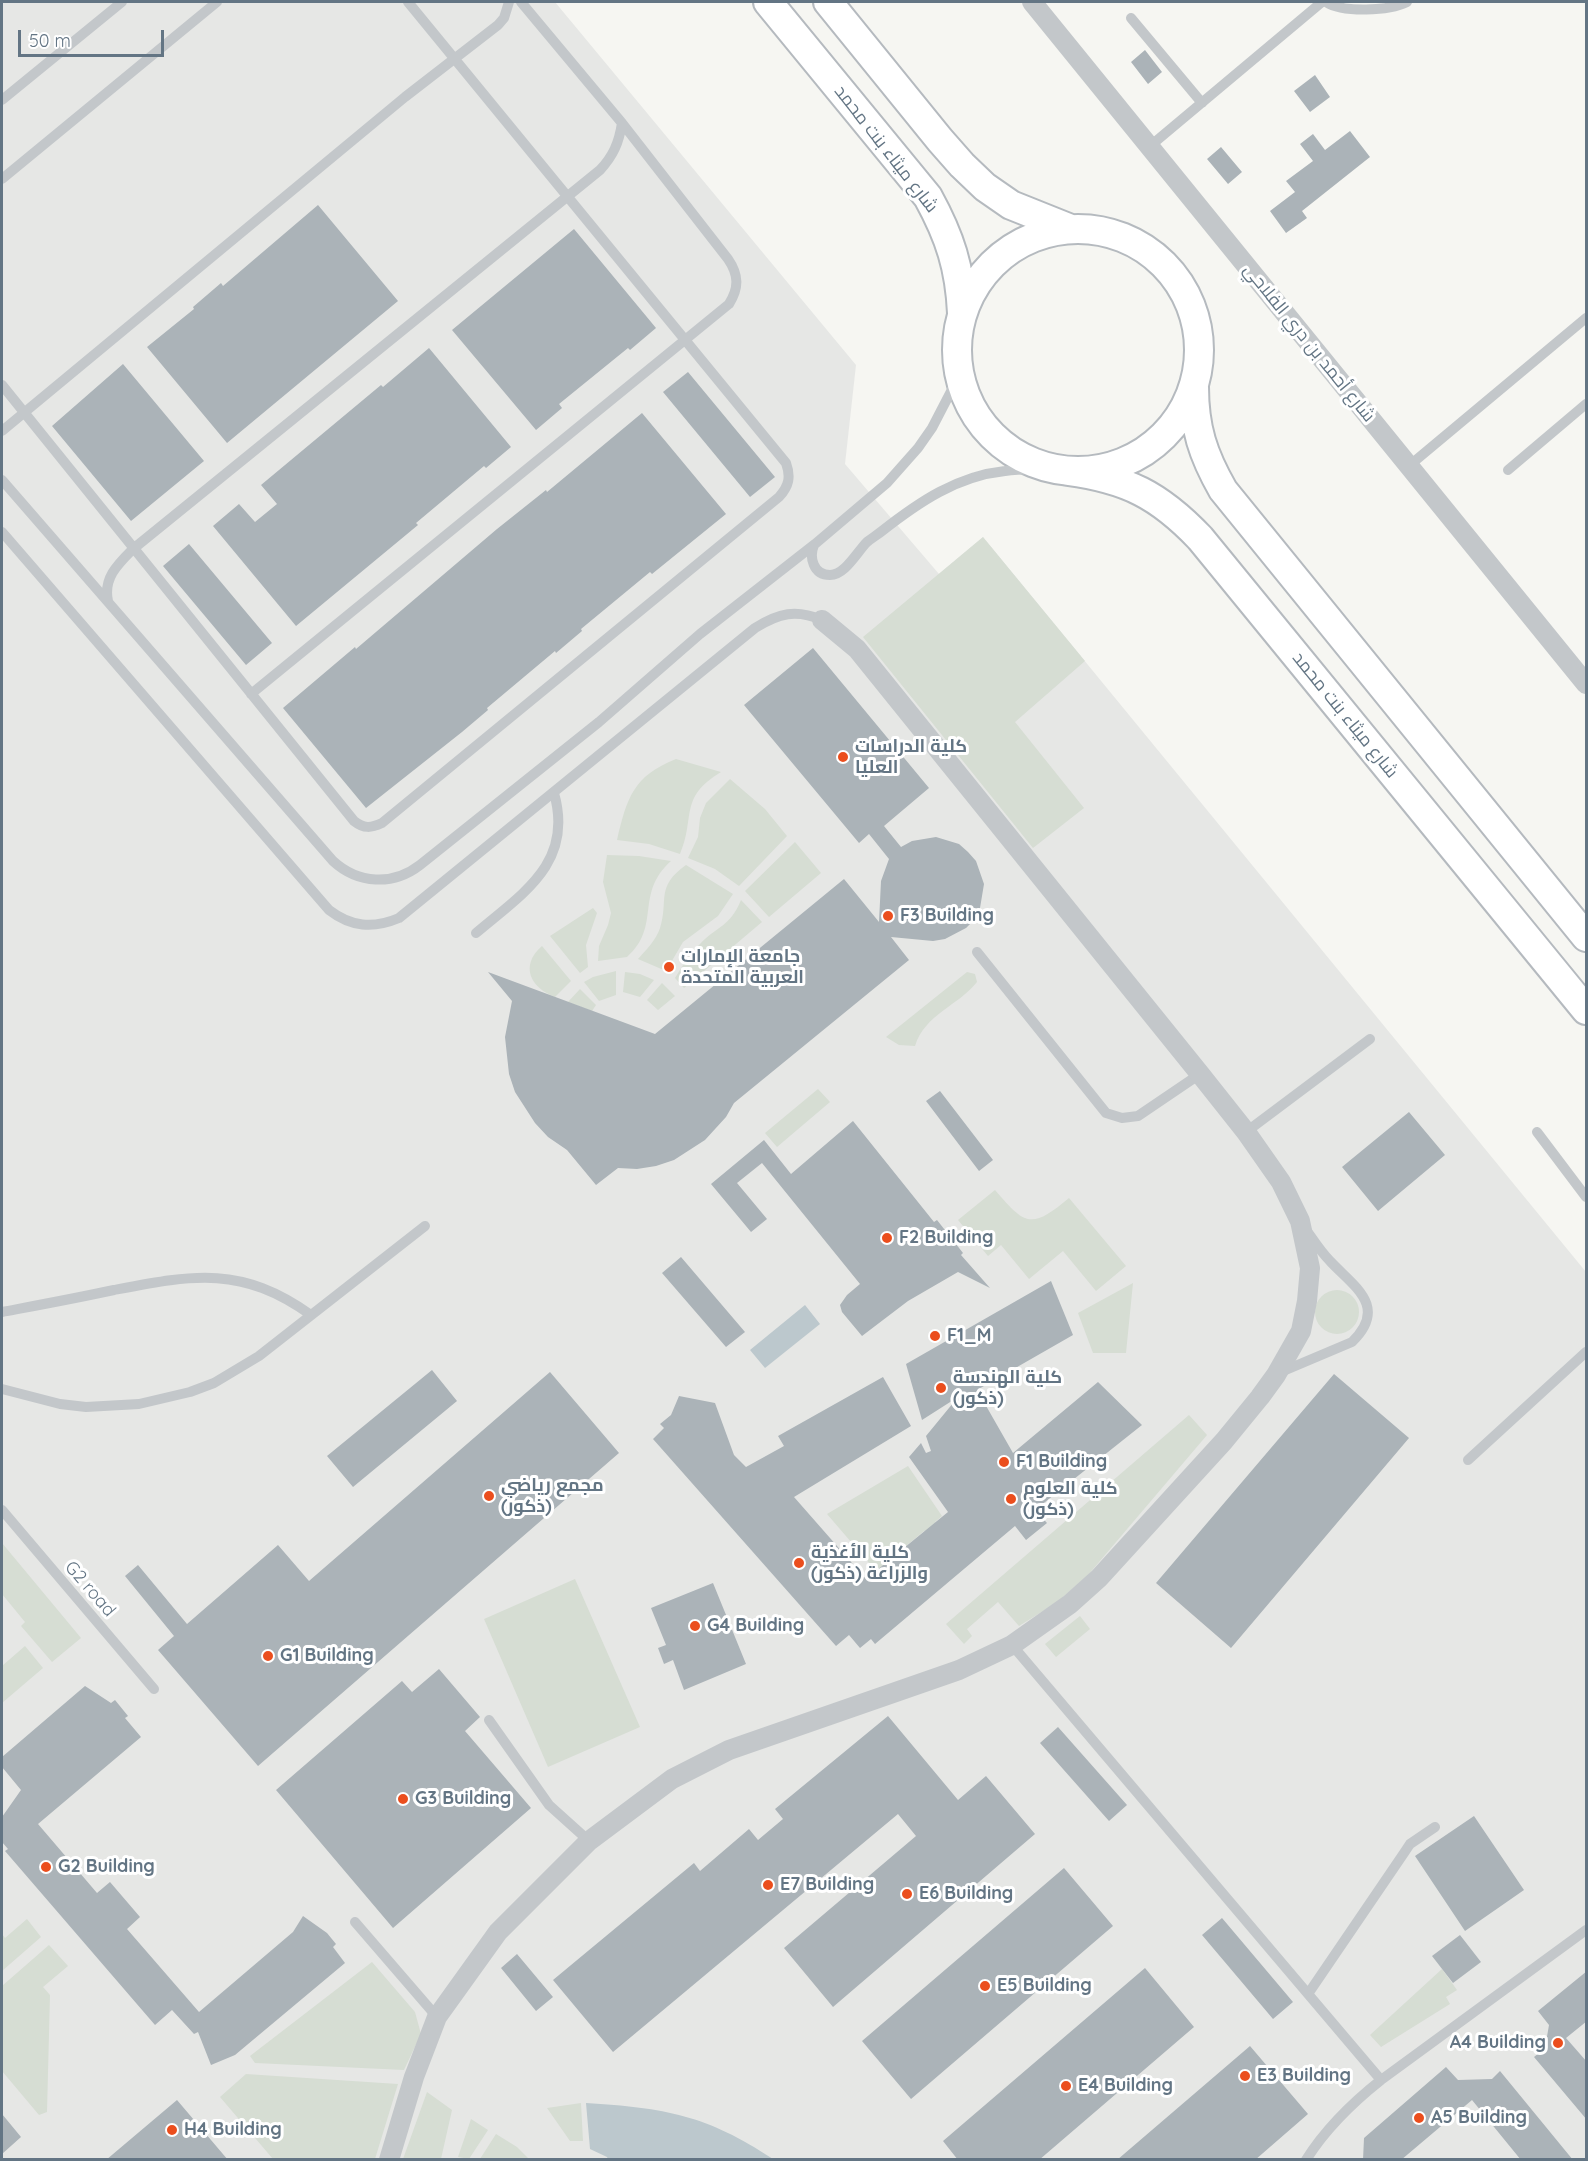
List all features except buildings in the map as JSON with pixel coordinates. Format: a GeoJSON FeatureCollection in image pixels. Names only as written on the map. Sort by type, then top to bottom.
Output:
{"type":"FeatureCollection","features":[{"type":"Feature","properties":{"kind":"main road","name":"شارع ميثاء بنت محمد"},"geometry":{"type":"LineString","coordinates":[[768,2],[928,197],[943,225],[954,255],[961,285],[962,317]]}},
{"type":"Feature","properties":{"kind":"main road"},"geometry":{"type":"LineString","coordinates":[[828,2],[940,140],[985,187],[1011,205],[1071,229]]}},
{"type":"Feature","properties":{"kind":"main road"},"geometry":{"type":"LineString","coordinates":[[1071,229],[1089,230],[1126,239],[1143,248],[1171,274],[1190,306],[1196,325],[1198,363],[1188,401],[1177,420],[1164,436],[1129,460],[1089,471],[1059,470],[1015,453],[999,441],[974,411],[960,374],[958,336],[962,317],[980,279],[1011,249],[1049,232],[1071,229]]}},
{"type":"Feature","properties":{"kind":"main road"},"geometry":{"type":"LineString","coordinates":[[1194,381],[1194,410],[1199,438],[1209,465],[1223,490],[1587,937]]}},
{"type":"Feature","properties":{"kind":"main road","name":"شارع ميثاء بنت محمد"},"geometry":{"type":"LineString","coordinates":[[1059,470],[1098,475],[1127,484],[1155,498],[1179,516],[1200,538],[1587,1010]]}},
{"type":"Feature","properties":{"kind":"street","name":"شارع أحمد بن دري الفلاحي"},"geometry":{"type":"LineString","coordinates":[[1032,2],[1587,684]]}},
{"type":"Feature","properties":{"kind":"street"},"geometry":{"type":"LineString","coordinates":[[389,2160],[414,2077],[437,2017],[498,1932],[589,1841],[672,1779],[729,1750],[959,1670],[1012,1645],[1070,1604],[1099,1578],[1224,1441],[1276,1375],[1301,1331],[1310,1268],[1300,1221],[1281,1182],[1246,1132],[1200,1074],[857,649],[822,620]]}},
{"type":"Feature","properties":{"kind":"lane"},"geometry":{"type":"LineString","coordinates":[[2,99],[122,2]]}},
{"type":"Feature","properties":{"kind":"lane"},"geometry":{"type":"LineString","coordinates":[[2,179],[217,2]]}},
{"type":"Feature","properties":{"kind":"lane"},"geometry":{"type":"LineString","coordinates":[[2,385],[360,826],[368,828],[376,826],[406,804],[751,521],[785,490],[789,472],[786,463],[408,2]]}},
{"type":"Feature","properties":{"kind":"lane"},"geometry":{"type":"LineString","coordinates":[[2,431],[454,58],[498,25],[504,18],[509,2]]}},
{"type":"Feature","properties":{"kind":"lane"},"geometry":{"type":"LineString","coordinates":[[251,694],[729,304],[736,294],[738,281],[735,269],[622,123],[521,2]]}},
{"type":"Feature","properties":{"kind":"lane"},"geometry":{"type":"LineString","coordinates":[[1149,147],[1324,2],[1343,9],[1386,7],[1407,2]]}},
{"type":"Feature","properties":{"kind":"lane"},"geometry":{"type":"LineString","coordinates":[[1131,18],[1202,103]]}},
{"type":"Feature","properties":{"kind":"lane"},"geometry":{"type":"LineString","coordinates":[[108,601],[106,593],[111,576],[115,568],[133,549],[609,161],[618,143],[622,123]]}},
{"type":"Feature","properties":{"kind":"lane"},"geometry":{"type":"LineString","coordinates":[[1410,465],[1587,318]]}},
{"type":"Feature","properties":{"kind":"lane"},"geometry":{"type":"LineString","coordinates":[[2,480],[333,861],[358,876],[377,880],[387,879],[406,874],[420,865],[599,722],[700,634],[873,496],[904,466],[932,428],[960,374]]}},
{"type":"Feature","properties":{"kind":"lane"},"geometry":{"type":"LineString","coordinates":[[1508,470],[1587,404]]}},
{"type":"Feature","properties":{"kind":"lane"},"geometry":{"type":"LineString","coordinates":[[814,544],[811,552],[815,568],[830,575],[838,573],[876,535],[913,507],[947,487],[965,480],[1004,471],[1059,470]]}},
{"type":"Feature","properties":{"kind":"lane"},"geometry":{"type":"LineString","coordinates":[[2,532],[328,910],[343,920],[360,926],[386,924],[399,918],[770,618],[806,613],[822,620]]}},
{"type":"Feature","properties":{"kind":"lane"},"geometry":{"type":"LineString","coordinates":[[476,933],[531,885],[551,861],[559,833],[560,820],[554,793]]}},
{"type":"Feature","properties":{"kind":"lane"},"geometry":{"type":"LineString","coordinates":[[977,952],[1106,1113],[1122,1118],[1138,1116],[1200,1074]]}},
{"type":"Feature","properties":{"kind":"lane"},"geometry":{"type":"LineString","coordinates":[[1246,1132],[1370,1038]]}},
{"type":"Feature","properties":{"kind":"lane"},"geometry":{"type":"LineString","coordinates":[[1536,1132],[1587,1197]]}},
{"type":"Feature","properties":{"kind":"lane"},"geometry":{"type":"LineString","coordinates":[[1276,1375],[1352,1342],[1359,1336],[1366,1319],[1362,1292],[1330,1262],[1300,1221]]}},
{"type":"Feature","properties":{"kind":"lane"},"geometry":{"type":"LineString","coordinates":[[2,1389],[60,1404],[86,1407],[121,1406],[164,1400],[206,1386],[259,1356],[425,1226]]}},
{"type":"Feature","properties":{"kind":"lane"},"geometry":{"type":"LineString","coordinates":[[2,1312],[165,1281],[203,1277],[223,1278],[260,1287],[287,1299],[311,1315]]}},
{"type":"Feature","properties":{"kind":"lane"},"geometry":{"type":"LineString","coordinates":[[1468,1460],[1587,1352]]}},
{"type":"Feature","properties":{"kind":"lane","name":"G2 road"},"geometry":{"type":"LineString","coordinates":[[2,1510],[154,1689]]}},
{"type":"Feature","properties":{"kind":"lane"},"geometry":{"type":"LineString","coordinates":[[1012,1645],[1381,2080]]}},
{"type":"Feature","properties":{"kind":"lane"},"geometry":{"type":"LineString","coordinates":[[489,1720],[549,1805],[589,1841]]}},
{"type":"Feature","properties":{"kind":"lane"},"geometry":{"type":"LineString","coordinates":[[1308,1994],[1410,1844],[1435,1827]]}},
{"type":"Feature","properties":{"kind":"lane"},"geometry":{"type":"LineString","coordinates":[[355,1922],[437,2017]]}},
{"type":"Feature","properties":{"kind":"lane"},"geometry":{"type":"LineString","coordinates":[[1306,2160],[1334,2122],[1356,2100],[1587,1930]]}},
{"type":"Feature","properties":{"kind":"shaded area","name":"جامعة الإمارات العربية المتحدة"},"geometry":{"type":"Polygon","coordinates":[[[2,2],[555,2],[856,365],[845,464],[939,574],[983,537],[1586,1272],[1586,2159],[2,2160],[2,2]]]}},
{"type":"Feature","properties":{"kind":"shaded area"},"geometry":{"type":"Polygon","coordinates":[[[983,537],[1085,661],[1015,722],[1084,808],[1033,848],[863,637],[983,537]]]}},
{"type":"Feature","properties":{"kind":"shaded area"},"geometry":{"type":"Polygon","coordinates":[[[676,759],[721,772],[708,781],[693,800],[685,841],[680,854],[649,844],[617,840],[624,812],[634,790],[650,773],[676,759]]]}},
{"type":"Feature","properties":{"kind":"shaded area"},"geometry":{"type":"Polygon","coordinates":[[[730,779],[765,809],[787,836],[739,886],[715,869],[688,858],[698,837],[700,818],[706,803],[730,779]]]}},
{"type":"Feature","properties":{"kind":"shaded area"},"geometry":{"type":"Polygon","coordinates":[[[795,842],[821,873],[769,917],[745,891],[795,842]]]}},
{"type":"Feature","properties":{"kind":"shaded area"},"geometry":{"type":"Polygon","coordinates":[[[607,855],[639,856],[671,861],[660,873],[653,886],[647,922],[637,945],[627,957],[598,961],[599,946],[611,913],[603,882],[607,855]]]}},
{"type":"Feature","properties":{"kind":"shaded area"},"geometry":{"type":"Polygon","coordinates":[[[686,865],[733,894],[718,916],[683,942],[666,971],[638,959],[653,941],[660,928],[665,894],[670,880],[686,865]]]}},
{"type":"Feature","properties":{"kind":"shaded area"},"geometry":{"type":"Polygon","coordinates":[[[741,900],[762,922],[684,988],[675,978],[683,965],[706,938],[728,921],[741,900]]]}},
{"type":"Feature","properties":{"kind":"shaded area"},"geometry":{"type":"Polygon","coordinates":[[[593,908],[597,913],[586,945],[588,967],[580,973],[550,936],[593,908]]]}},
{"type":"Feature","properties":{"kind":"shaded area"},"geometry":{"type":"Polygon","coordinates":[[[542,946],[571,981],[555,997],[540,988],[531,976],[531,961],[542,946]]]}},
{"type":"Feature","properties":{"kind":"shaded area"},"geometry":{"type":"Polygon","coordinates":[[[616,971],[616,995],[599,1001],[584,982],[593,977],[616,971]]]}},
{"type":"Feature","properties":{"kind":"shaded area"},"geometry":{"type":"Polygon","coordinates":[[[625,972],[640,974],[654,980],[640,997],[623,992],[625,972]]]}},
{"type":"Feature","properties":{"kind":"shaded area"},"geometry":{"type":"Polygon","coordinates":[[[967,972],[975,974],[977,982],[926,1026],[915,1046],[899,1045],[886,1037],[967,972]]]}},
{"type":"Feature","properties":{"kind":"shaded area"},"geometry":{"type":"Polygon","coordinates":[[[662,983],[675,996],[658,1010],[647,1000],[662,983]]]}},
{"type":"Feature","properties":{"kind":"shaded area"},"geometry":{"type":"Polygon","coordinates":[[[580,989],[596,1005],[592,1011],[568,1002],[580,989]]]}},
{"type":"Feature","properties":{"kind":"shaded area"},"geometry":{"type":"Polygon","coordinates":[[[818,1089],[830,1102],[777,1147],[765,1133],[818,1089]]]}},
{"type":"Feature","properties":{"kind":"shaded area"},"geometry":{"type":"Polygon","coordinates":[[[995,1190],[1014,1211],[1029,1219],[1037,1219],[1046,1215],[1069,1198],[1126,1266],[1096,1291],[1063,1251],[1029,1279],[1001,1245],[988,1256],[958,1220],[995,1190]]]}},
{"type":"Feature","properties":{"kind":"shaded area"},"geometry":{"type":"Polygon","coordinates":[[[1133,1283],[1126,1353],[1093,1353],[1078,1313],[1133,1283]]]}},
{"type":"Feature","properties":{"kind":"shaded area"},"geometry":{"type":"Polygon","coordinates":[[[1337,1290],[1352,1297],[1359,1312],[1352,1327],[1337,1334],[1322,1327],[1315,1312],[1322,1297],[1337,1290]]]}},
{"type":"Feature","properties":{"kind":"shaded area"},"geometry":{"type":"Polygon","coordinates":[[[805,1305],[820,1324],[765,1368],[750,1350],[805,1305]]]}},
{"type":"Feature","properties":{"kind":"shaded area"},"geometry":{"type":"Polygon","coordinates":[[[1189,1415],[1207,1435],[1088,1575],[1056,1603],[1019,1626],[998,1602],[967,1629],[972,1636],[964,1644],[946,1624],[1189,1415]]]}},
{"type":"Feature","properties":{"kind":"shaded area"},"geometry":{"type":"Polygon","coordinates":[[[908,1466],[942,1516],[935,1522],[940,1528],[924,1531],[876,1571],[827,1514],[908,1466]]]}},
{"type":"Feature","properties":{"kind":"shaded area"},"geometry":{"type":"Polygon","coordinates":[[[2,1543],[81,1638],[52,1662],[21,1626],[25,1622],[2,1594],[2,1543]]]}},
{"type":"Feature","properties":{"kind":"shaded area"},"geometry":{"type":"Polygon","coordinates":[[[575,1579],[640,1727],[548,1767],[484,1619],[575,1579]]]}},
{"type":"Feature","properties":{"kind":"shaded area"},"geometry":{"type":"Polygon","coordinates":[[[1080,1616],[1090,1629],[1056,1657],[1045,1644],[1080,1616]]]}},
{"type":"Feature","properties":{"kind":"shaded area"},"geometry":{"type":"Polygon","coordinates":[[[25,1646],[43,1668],[2,1703],[2,1666],[25,1646]]]}},
{"type":"Feature","properties":{"kind":"shaded area"},"geometry":{"type":"Polygon","coordinates":[[[27,1919],[41,1937],[2,1971],[2,1934],[5,1938],[27,1919]]]}},
{"type":"Feature","properties":{"kind":"shaded area"},"geometry":{"type":"Polygon","coordinates":[[[49,1945],[68,1966],[43,1987],[50,1995],[47,2112],[39,2115],[2,2071],[2,1986],[49,1945]]]}},
{"type":"Feature","properties":{"kind":"shaded area"},"geometry":{"type":"Polygon","coordinates":[[[372,1962],[415,2012],[421,2034],[404,2070],[255,2063],[250,2056],[372,1962]]]}},
{"type":"Feature","properties":{"kind":"shaded area"},"geometry":{"type":"Polygon","coordinates":[[[1442,1969],[1457,1990],[1446,1997],[1450,2004],[1381,2047],[1370,2035],[1442,1969]]]}},
{"type":"Feature","properties":{"kind":"shaded area"},"geometry":{"type":"Polygon","coordinates":[[[246,2074],[398,2084],[375,2159],[273,2159],[220,2097],[246,2074]]]}},
{"type":"Feature","properties":{"kind":"shaded area"},"geometry":{"type":"Polygon","coordinates":[[[427,2092],[452,2110],[441,2159],[403,2159],[427,2092]]]}},
{"type":"Feature","properties":{"kind":"shaded area"},"geometry":{"type":"Polygon","coordinates":[[[581,2103],[583,2141],[570,2141],[547,2108],[581,2103]]]}},
{"type":"Feature","properties":{"kind":"shaded area"},"geometry":{"type":"Polygon","coordinates":[[[586,2103],[662,2111],[684,2116],[727,2132],[773,2159],[608,2159],[590,2149],[586,2103]]]}},
{"type":"Feature","properties":{"kind":"shaded area"},"geometry":{"type":"Polygon","coordinates":[[[471,2119],[488,2130],[469,2159],[458,2157],[471,2119]]]}},
{"type":"Feature","properties":{"kind":"shaded area"},"geometry":{"type":"Polygon","coordinates":[[[496,2134],[517,2147],[529,2159],[480,2159],[496,2134]]]}},
{"type":"Feature","properties":{"kind":"place","name":"كلية الدراسات العليا"},"geometry":{"type":"Point","coordinates":[843,757]}},
{"type":"Feature","properties":{"kind":"place","name":"F3 Building"},"geometry":{"type":"Point","coordinates":[888,916]}},
{"type":"Feature","properties":{"kind":"place","name":"جامعة الإمارات العربية المتحدة"},"geometry":{"type":"Point","coordinates":[669,967]}},
{"type":"Feature","properties":{"kind":"place","name":"F2 Building"},"geometry":{"type":"Point","coordinates":[887,1238]}},
{"type":"Feature","properties":{"kind":"place","name":"F1_M"},"geometry":{"type":"Point","coordinates":[935,1336]}},
{"type":"Feature","properties":{"kind":"place","name":"كلية الهندسة (ذكور)"},"geometry":{"type":"Point","coordinates":[941,1388]}},
{"type":"Feature","properties":{"kind":"place","name":"F1 Building"},"geometry":{"type":"Point","coordinates":[1004,1462]}},
{"type":"Feature","properties":{"kind":"place","name":"مجمع رياضي (ذكور)"},"geometry":{"type":"Point","coordinates":[489,1496]}},
{"type":"Feature","properties":{"kind":"place","name":"كلية العلوم (ذكور)"},"geometry":{"type":"Point","coordinates":[1011,1499]}},
{"type":"Feature","properties":{"kind":"place","name":"كلية الأغذية والزراعة (ذكور)"},"geometry":{"type":"Point","coordinates":[799,1563]}},
{"type":"Feature","properties":{"kind":"place","name":"G4 Building"},"geometry":{"type":"Point","coordinates":[695,1626]}},
{"type":"Feature","properties":{"kind":"place","name":"G1 Building"},"geometry":{"type":"Point","coordinates":[268,1656]}},
{"type":"Feature","properties":{"kind":"place","name":"G3 Building"},"geometry":{"type":"Point","coordinates":[403,1799]}},
{"type":"Feature","properties":{"kind":"place","name":"G2 Building"},"geometry":{"type":"Point","coordinates":[46,1867]}},
{"type":"Feature","properties":{"kind":"place","name":"E7 Building"},"geometry":{"type":"Point","coordinates":[768,1885]}},
{"type":"Feature","properties":{"kind":"place","name":"E6 Building"},"geometry":{"type":"Point","coordinates":[907,1894]}},
{"type":"Feature","properties":{"kind":"place","name":"E5 Building"},"geometry":{"type":"Point","coordinates":[985,1986]}},
{"type":"Feature","properties":{"kind":"place","name":"A4 Building"},"geometry":{"type":"Point","coordinates":[1558,2043]}},
{"type":"Feature","properties":{"kind":"place","name":"E3 Building"},"geometry":{"type":"Point","coordinates":[1245,2076]}},
{"type":"Feature","properties":{"kind":"place","name":"E4 Building"},"geometry":{"type":"Point","coordinates":[1066,2086]}},
{"type":"Feature","properties":{"kind":"place","name":"A5 Building"},"geometry":{"type":"Point","coordinates":[1419,2118]}},
{"type":"Feature","properties":{"kind":"place","name":"H4 Building"},"geometry":{"type":"Point","coordinates":[172,2130]}}]}
